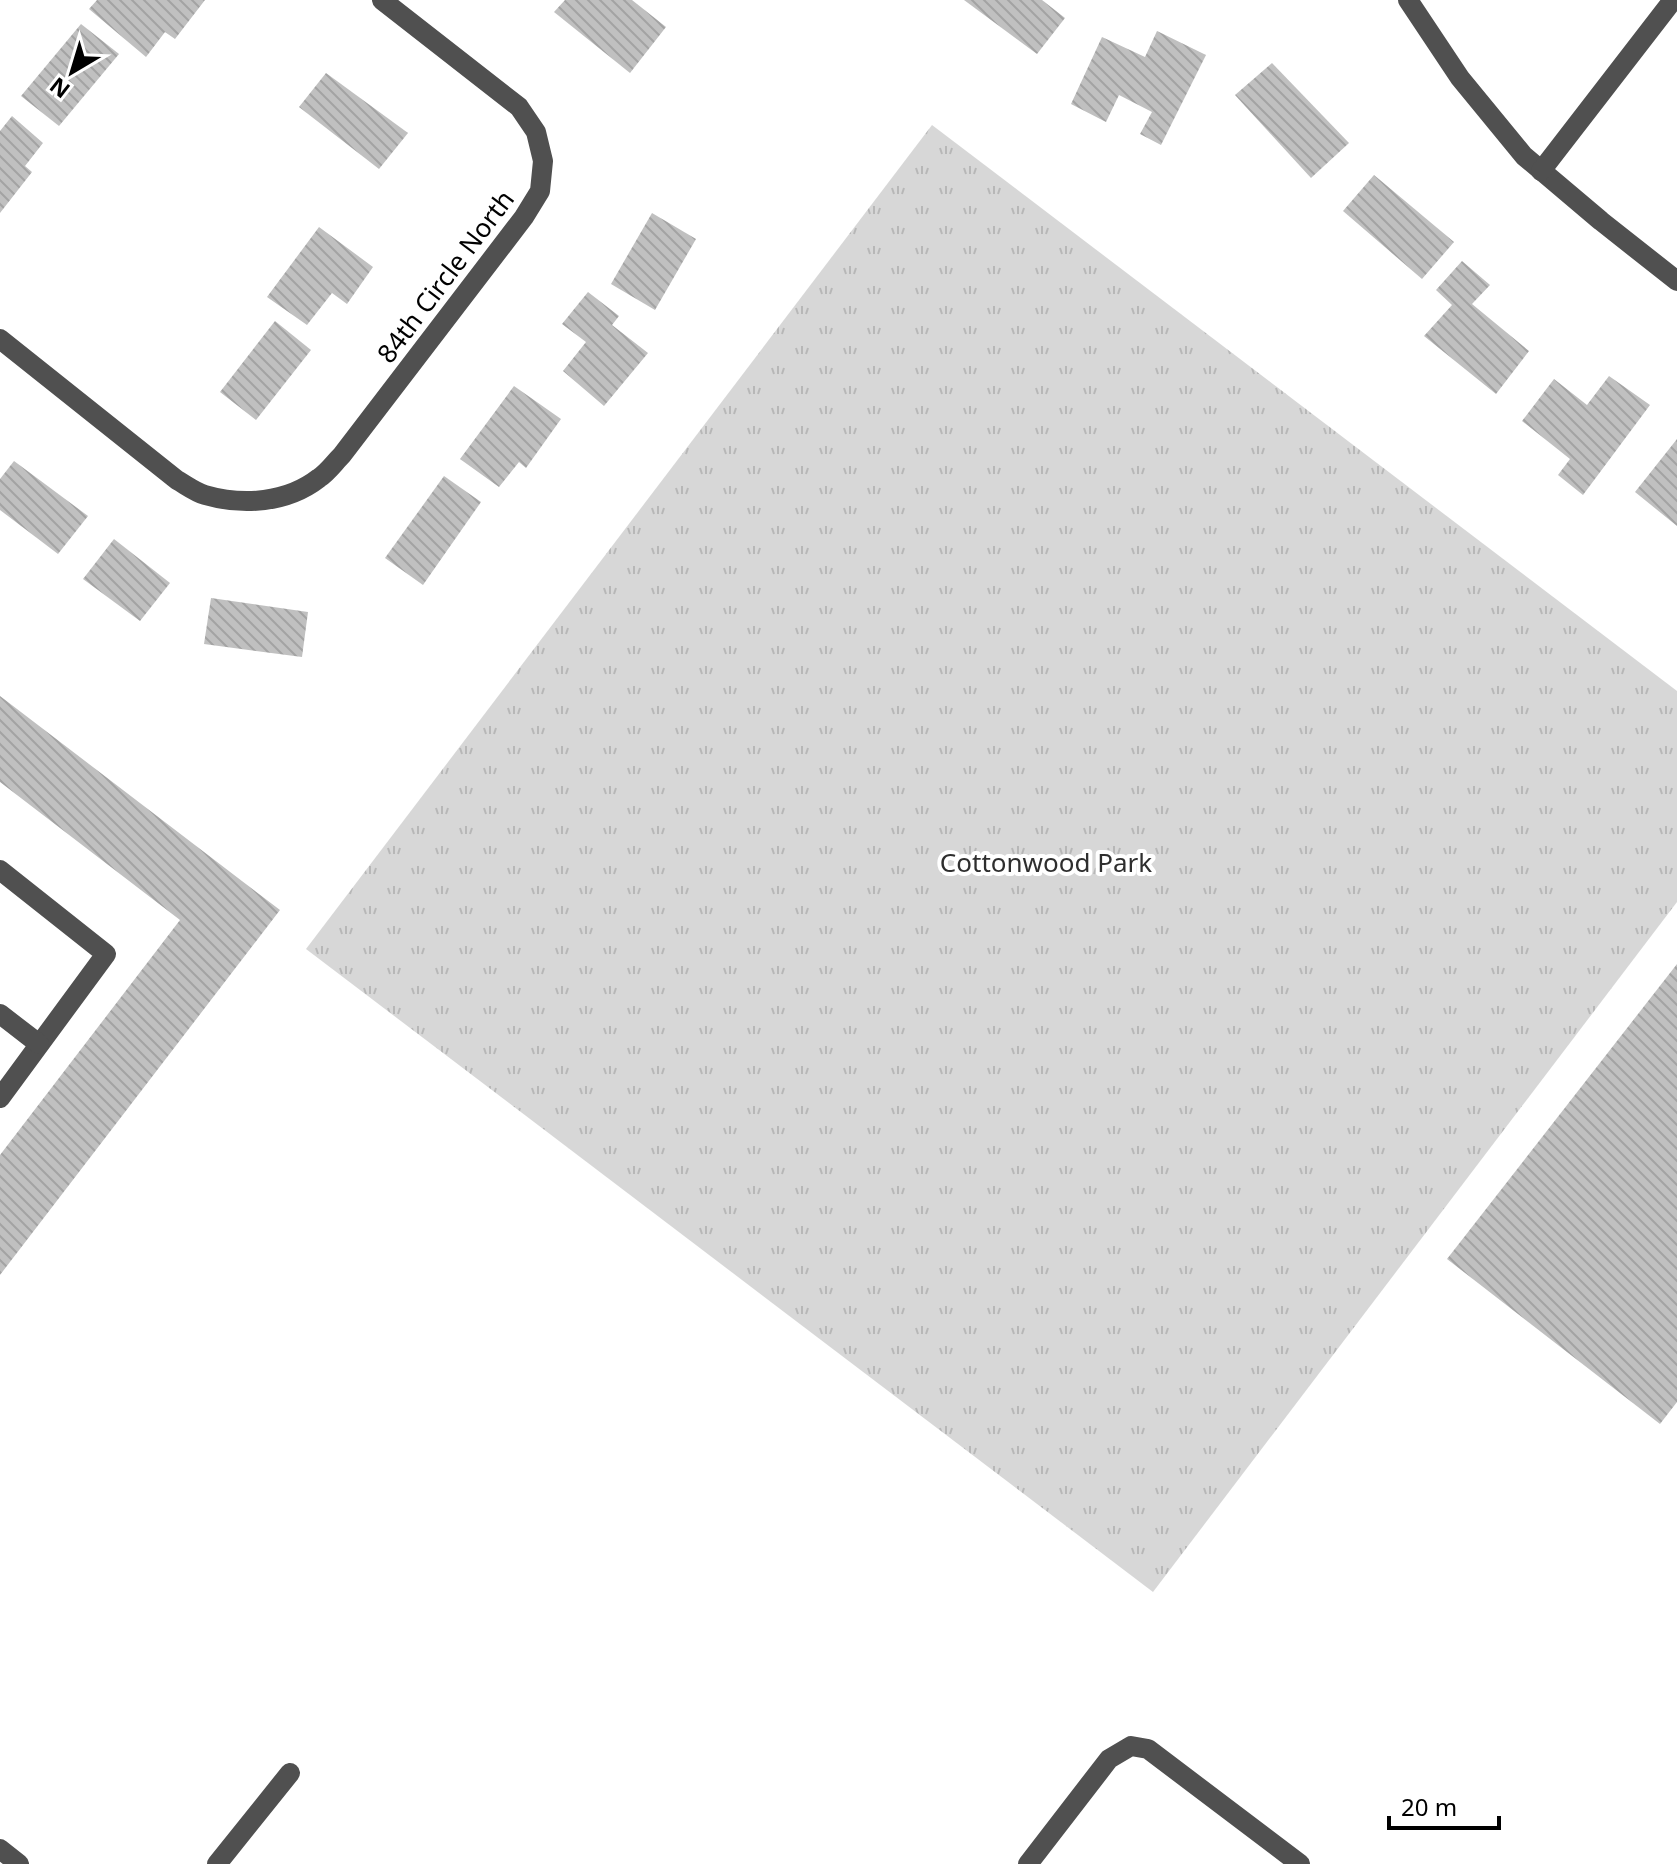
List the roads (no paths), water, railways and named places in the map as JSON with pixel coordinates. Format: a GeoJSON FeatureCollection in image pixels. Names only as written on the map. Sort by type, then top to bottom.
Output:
{"type":"FeatureCollection","features":[{"type":"Feature","properties":{"kind":"street","name":"84th Circle North"},"geometry":{"type":"LineString","coordinates":[[0,339],[177,480],[203,494],[264,501],[296,493],[321,477],[342,455],[524,217],[540,191],[543,161],[536,132],[519,107],[382,0]]}},
{"type":"Feature","properties":{"kind":"street"},"geometry":{"type":"LineString","coordinates":[[1408,0],[1460,78],[1524,156],[1677,281]]}},
{"type":"Feature","properties":{"kind":"street"},"geometry":{"type":"LineString","coordinates":[[1541,171],[1673,0]]}},
{"type":"Feature","properties":{"kind":"street"},"geometry":{"type":"LineString","coordinates":[[0,870],[106,954],[0,1098]]}},
{"type":"Feature","properties":{"kind":"street"},"geometry":{"type":"LineString","coordinates":[[0,1014],[39,1044]]}},
{"type":"Feature","properties":{"kind":"street"},"geometry":{"type":"LineString","coordinates":[[1028,1864],[1109,1759],[1131,1746],[1148,1749],[1300,1864]]}},
{"type":"Feature","properties":{"kind":"street"},"geometry":{"type":"LineString","coordinates":[[217,1864],[290,1773]]}},
{"type":"Feature","properties":{"kind":"street"},"geometry":{"type":"LineString","coordinates":[[0,1849],[19,1864]]}},
{"type":"Feature","properties":{"kind":"park label","name":"Cottonwood Park"},"geometry":{"type":"Point","coordinates":[1046,862]}}]}
